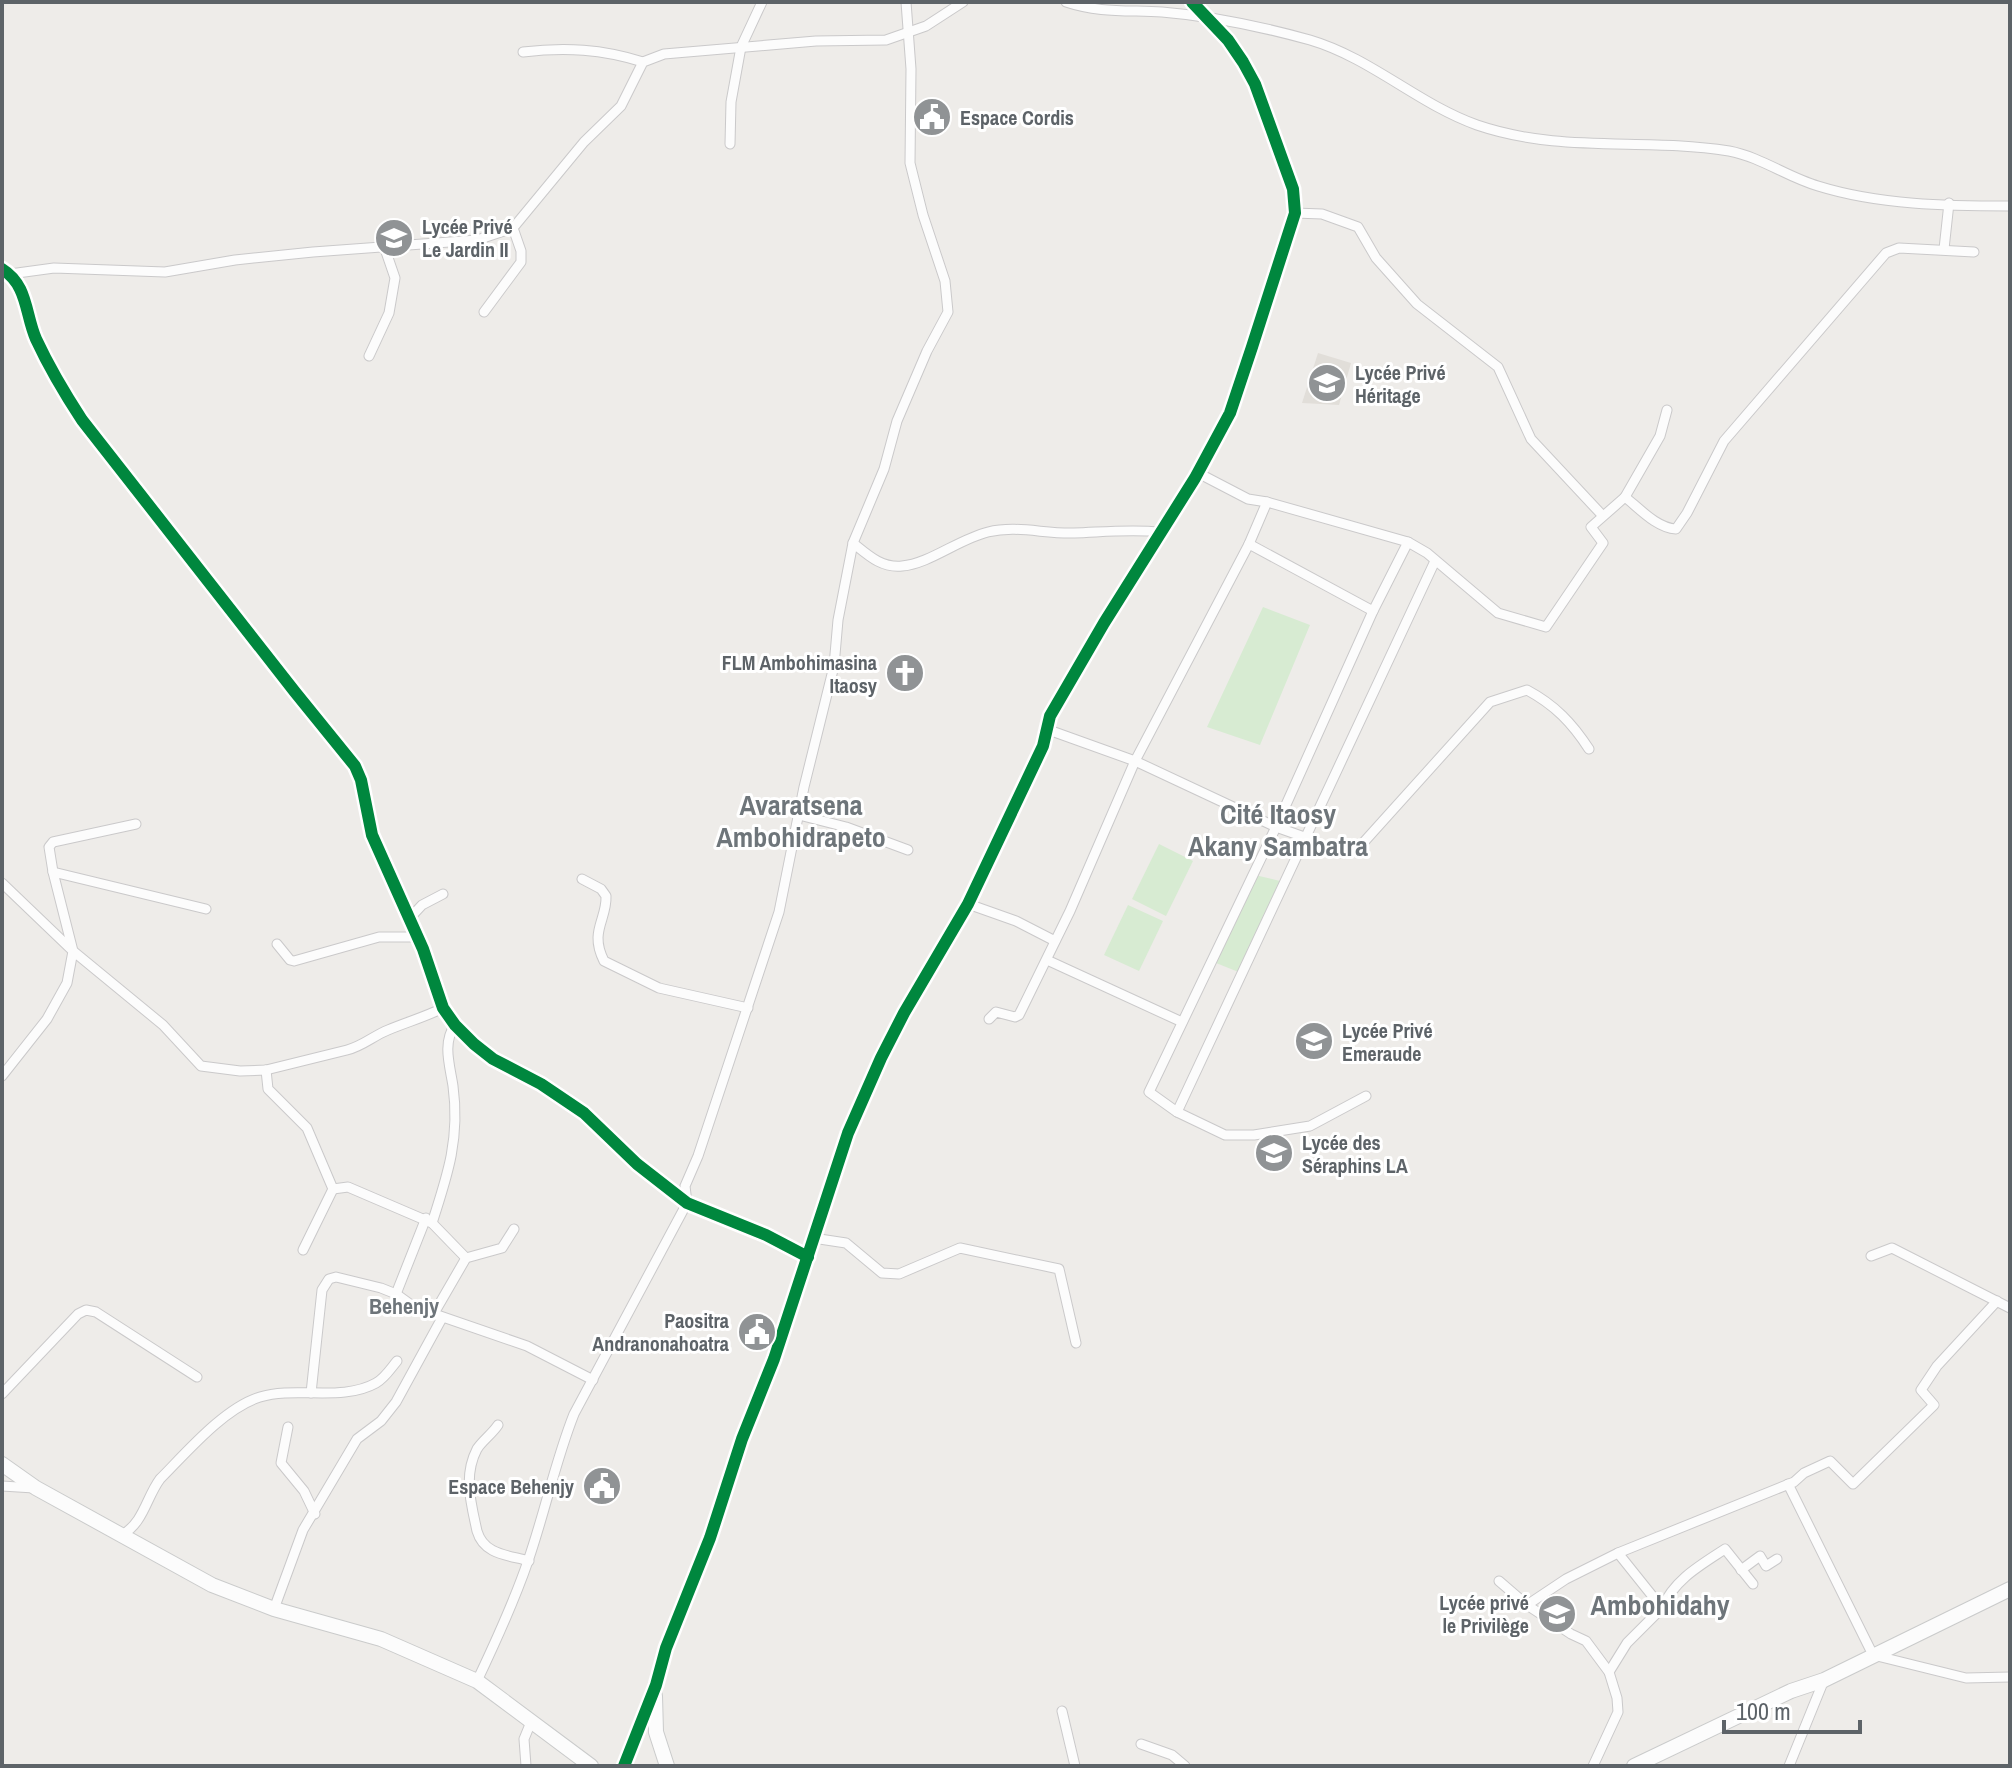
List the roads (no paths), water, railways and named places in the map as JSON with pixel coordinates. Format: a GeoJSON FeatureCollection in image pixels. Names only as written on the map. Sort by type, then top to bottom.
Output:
{"type":"FeatureCollection","features":[{"type":"Feature","properties":{"kind":"street"},"geometry":{"type":"LineString","coordinates":[[730,144],[731,102],[741,47],[762,2]]}},
{"type":"Feature","properties":{"kind":"street"},"geometry":{"type":"LineString","coordinates":[[477,1681],[529,1561],[560,1450],[574,1414],[687,1203],[685,1186],[698,1156],[779,912],[834,666],[838,620],[853,543],[884,469],[897,421],[927,351],[948,312],[945,281],[910,163],[911,69],[906,2]]}},
{"type":"Feature","properties":{"kind":"street"},"geometry":{"type":"LineString","coordinates":[[523,52],[547,49],[612,52],[643,62],[664,54],[741,47],[886,40],[926,26],[963,2]]}},
{"type":"Feature","properties":{"kind":"street"},"geometry":{"type":"LineString","coordinates":[[1066,2],[1112,12],[1164,12],[1209,19],[1315,42],[1377,70],[1448,113],[1524,138],[1579,145],[1638,144],[1727,151],[1764,161],[1787,174],[1853,196],[2010,206]]}},
{"type":"Feature","properties":{"kind":"street"},"geometry":{"type":"LineString","coordinates":[[624,1766],[774,1359],[848,1133],[904,1013],[968,904],[1043,746],[1050,716],[1198,473],[1230,413],[1295,213],[1293,189],[1286,165],[1255,84],[1228,40],[1192,2]]}},
{"type":"Feature","properties":{"kind":"street"},"geometry":{"type":"LineString","coordinates":[[6,271],[54,268],[165,272],[235,260],[477,240],[513,228],[584,142],[621,106],[643,62]]}},
{"type":"Feature","properties":{"kind":"street"},"geometry":{"type":"LineString","coordinates":[[1944,249],[1949,203]]}},
{"type":"Feature","properties":{"kind":"street"},"geometry":{"type":"LineString","coordinates":[[1295,213],[1322,214],[1358,227],[1376,258],[1417,304],[1498,367],[1531,439],[1602,515]]}},
{"type":"Feature","properties":{"kind":"street"},"geometry":{"type":"LineString","coordinates":[[484,312],[521,262],[521,251],[513,228]]}},
{"type":"Feature","properties":{"kind":"street"},"geometry":{"type":"LineString","coordinates":[[369,356],[389,313],[395,278],[384,246]]}},
{"type":"Feature","properties":{"kind":"street"},"geometry":{"type":"LineString","coordinates":[[1625,497],[1659,523],[1671,530],[1676,529],[1724,441],[1886,253],[1899,248],[1974,252]]}},
{"type":"Feature","properties":{"kind":"street"},"geometry":{"type":"LineString","coordinates":[[6,271],[23,294],[35,338],[82,420],[355,766],[361,780],[372,835],[434,977],[443,1008],[455,1025],[493,1059],[541,1084],[584,1113],[637,1164],[687,1203],[766,1235],[808,1257]]}},
{"type":"Feature","properties":{"kind":"street"},"geometry":{"type":"LineString","coordinates":[[1198,473],[1248,499],[1408,542],[1427,553],[1498,613],[1546,627],[1603,543],[1591,527],[1625,497],[1660,436],[1667,410]]}},
{"type":"Feature","properties":{"kind":"street"},"geometry":{"type":"LineString","coordinates":[[989,1019],[996,1012],[1015,1017],[1019,1015],[1047,960],[1135,761],[1249,544],[1267,502]]}},
{"type":"Feature","properties":{"kind":"street"},"geometry":{"type":"LineString","coordinates":[[853,543],[880,564],[902,566],[966,538],[1006,528],[1072,533],[1112,530],[1160,532]]}},
{"type":"Feature","properties":{"kind":"street"},"geometry":{"type":"LineString","coordinates":[[1366,1096],[1310,1126],[1254,1135],[1225,1135],[1177,1112],[1149,1092],[1408,542]]}},
{"type":"Feature","properties":{"kind":"street"},"geometry":{"type":"LineString","coordinates":[[1249,544],[1373,611]]}},
{"type":"Feature","properties":{"kind":"street"},"geometry":{"type":"LineString","coordinates":[[1177,1112],[1435,561]]}},
{"type":"Feature","properties":{"kind":"street"},"geometry":{"type":"LineString","coordinates":[[1046,729],[1135,761],[1276,827],[1307,838],[1329,852],[1346,853],[1356,849],[1490,702],[1527,690],[1548,701],[1571,722],[1589,749]]}},
{"type":"Feature","properties":{"kind":"street"},"geometry":{"type":"LineString","coordinates":[[799,815],[846,827],[908,850]]}},
{"type":"Feature","properties":{"kind":"street"},"geometry":{"type":"LineString","coordinates":[[2,1076],[47,1019],[67,983],[73,951],[49,847],[53,842],[136,824]]}},
{"type":"Feature","properties":{"kind":"street"},"geometry":{"type":"LineString","coordinates":[[53,872],[206,909]]}},
{"type":"Feature","properties":{"kind":"street"},"geometry":{"type":"LineString","coordinates":[[582,879],[601,889],[606,896],[598,926],[600,952],[604,961],[659,988],[748,1008]]}},
{"type":"Feature","properties":{"kind":"street"},"geometry":{"type":"LineString","coordinates":[[2,883],[73,951],[163,1025],[201,1066],[240,1071],[266,1070],[360,1047],[391,1029],[443,1008]]}},
{"type":"Feature","properties":{"kind":"street"},"geometry":{"type":"LineString","coordinates":[[409,919],[422,905],[443,894]]}},
{"type":"Feature","properties":{"kind":"street"},"geometry":{"type":"LineString","coordinates":[[968,904],[1016,921],[1055,941]]}},
{"type":"Feature","properties":{"kind":"street"},"geometry":{"type":"LineString","coordinates":[[277,944],[294,961],[379,937],[417,937]]}},
{"type":"Feature","properties":{"kind":"street"},"geometry":{"type":"LineString","coordinates":[[1047,960],[1182,1022]]}},
{"type":"Feature","properties":{"kind":"street"},"geometry":{"type":"LineString","coordinates":[[396,1294],[429,1220],[453,1155],[455,1105],[448,1049],[455,1025]]}},
{"type":"Feature","properties":{"kind":"street"},"geometry":{"type":"LineString","coordinates":[[266,1070],[268,1089],[307,1128],[333,1189],[303,1250]]}},
{"type":"Feature","properties":{"kind":"street"},"geometry":{"type":"LineString","coordinates":[[333,1189],[348,1187],[429,1220],[466,1258]]}},
{"type":"Feature","properties":{"kind":"street"},"geometry":{"type":"LineString","coordinates":[[274,1609],[303,1530],[357,1439],[381,1421],[396,1402],[466,1258],[502,1248],[514,1229]]}},
{"type":"Feature","properties":{"kind":"street"},"geometry":{"type":"LineString","coordinates":[[813,1238],[846,1243],[882,1273],[899,1274],[960,1248],[1059,1269],[1076,1343]]}},
{"type":"Feature","properties":{"kind":"street"},"geometry":{"type":"LineString","coordinates":[[1527,1605],[1566,1579],[1618,1553],[1788,1484],[1830,1461],[1853,1484],[1934,1405],[1921,1390],[1957,1344],[2006,1304],[1892,1248],[1871,1256]]}},
{"type":"Feature","properties":{"kind":"street"},"geometry":{"type":"LineString","coordinates":[[311,1393],[325,1284],[336,1277],[396,1294],[408,1304],[438,1316],[527,1346],[593,1380]]}},
{"type":"Feature","properties":{"kind":"street"},"geometry":{"type":"LineString","coordinates":[[2,1394],[78,1314],[86,1310],[96,1312],[197,1377]]}},
{"type":"Feature","properties":{"kind":"street"},"geometry":{"type":"LineString","coordinates":[[122,1535],[138,1522],[160,1479],[234,1412],[266,1396],[350,1390],[372,1385],[397,1361]]}},
{"type":"Feature","properties":{"kind":"street"},"geometry":{"type":"LineString","coordinates":[[498,1425],[479,1446],[468,1474],[477,1531],[488,1549],[529,1561]]}},
{"type":"Feature","properties":{"kind":"street"},"geometry":{"type":"LineString","coordinates":[[288,1427],[281,1463],[304,1491],[315,1514]]}},
{"type":"Feature","properties":{"kind":"street"},"geometry":{"type":"LineString","coordinates":[[2,1464],[36,1488],[212,1585],[274,1609],[381,1639],[477,1681],[591,1766]]}},
{"type":"Feature","properties":{"kind":"street"},"geometry":{"type":"LineString","coordinates":[[1788,1484],[1873,1655],[1966,1678],[2010,1677]]}},
{"type":"Feature","properties":{"kind":"street"},"geometry":{"type":"LineString","coordinates":[[2,1486],[36,1488]]}},
{"type":"Feature","properties":{"kind":"street"},"geometry":{"type":"LineString","coordinates":[[1609,1672],[1627,1643],[1662,1608],[1677,1582],[1725,1549],[1753,1584]]}},
{"type":"Feature","properties":{"kind":"street"},"geometry":{"type":"LineString","coordinates":[[1618,1553],[1662,1608]]}},
{"type":"Feature","properties":{"kind":"street"},"geometry":{"type":"LineString","coordinates":[[1741,1570],[1760,1556],[1766,1566],[1777,1559]]}},
{"type":"Feature","properties":{"kind":"street"},"geometry":{"type":"LineString","coordinates":[[1499,1581],[1527,1605],[1586,1641],[1609,1672],[1618,1712],[1593,1766]]}},
{"type":"Feature","properties":{"kind":"street"},"geometry":{"type":"LineString","coordinates":[[1634,1766],[1791,1691],[1824,1680],[2010,1589]]}},
{"type":"Feature","properties":{"kind":"street"},"geometry":{"type":"LineString","coordinates":[[1789,1766],[1824,1680]]}},
{"type":"Feature","properties":{"kind":"street"},"geometry":{"type":"LineString","coordinates":[[656,1685],[655,1721],[667,1766]]}},
{"type":"Feature","properties":{"kind":"street"},"geometry":{"type":"LineString","coordinates":[[1062,1711],[1075,1766]]}},
{"type":"Feature","properties":{"kind":"street"},"geometry":{"type":"LineString","coordinates":[[526,1766],[524,1739],[531,1722]]}},
{"type":"Feature","properties":{"kind":"street"},"geometry":{"type":"LineString","coordinates":[[1141,1744],[1172,1755],[1185,1766]]}},
{"type":"Feature","properties":{"kind":"place","name":"Espace Cordis"},"geometry":{"type":"Point","coordinates":[932,117]}},
{"type":"Feature","properties":{"kind":"place","name":"Lycée Privé Le Jardin II"},"geometry":{"type":"Point","coordinates":[394,238]}},
{"type":"Feature","properties":{"kind":"place","name":"Lycée Privé Héritage"},"geometry":{"type":"Point","coordinates":[1327,383]}},
{"type":"Feature","properties":{"kind":"place","name":"FLM Ambohimasina Itaosy"},"geometry":{"type":"Point","coordinates":[905,673]}},
{"type":"Feature","properties":{"kind":"place","name":"Lycée Privé Emeraude"},"geometry":{"type":"Point","coordinates":[1314,1041]}},
{"type":"Feature","properties":{"kind":"place","name":"Lycée des Séraphins LA"},"geometry":{"type":"Point","coordinates":[1274,1153]}},
{"type":"Feature","properties":{"kind":"place","name":"Paositra Andranonahoatra"},"geometry":{"type":"Point","coordinates":[757,1332]}},
{"type":"Feature","properties":{"kind":"place","name":"Espace Behenjy"},"geometry":{"type":"Point","coordinates":[602,1486]}},
{"type":"Feature","properties":{"kind":"place","name":"Lycée privé le Privilège"},"geometry":{"type":"Point","coordinates":[1557,1614]}},
{"type":"Feature","properties":{"kind":"district","name":"Avaratsena Ambohidrapeto"},"geometry":{"type":"Point","coordinates":[801,821]}},
{"type":"Feature","properties":{"kind":"district","name":"Cité Itaosy Akany Sambatra"},"geometry":{"type":"Point","coordinates":[1278,830]}},
{"type":"Feature","properties":{"kind":"district","name":"Behenjy"},"geometry":{"type":"Point","coordinates":[404,1306]}},
{"type":"Feature","properties":{"kind":"district","name":"Ambohidahy"},"geometry":{"type":"Point","coordinates":[1660,1605]}}]}
